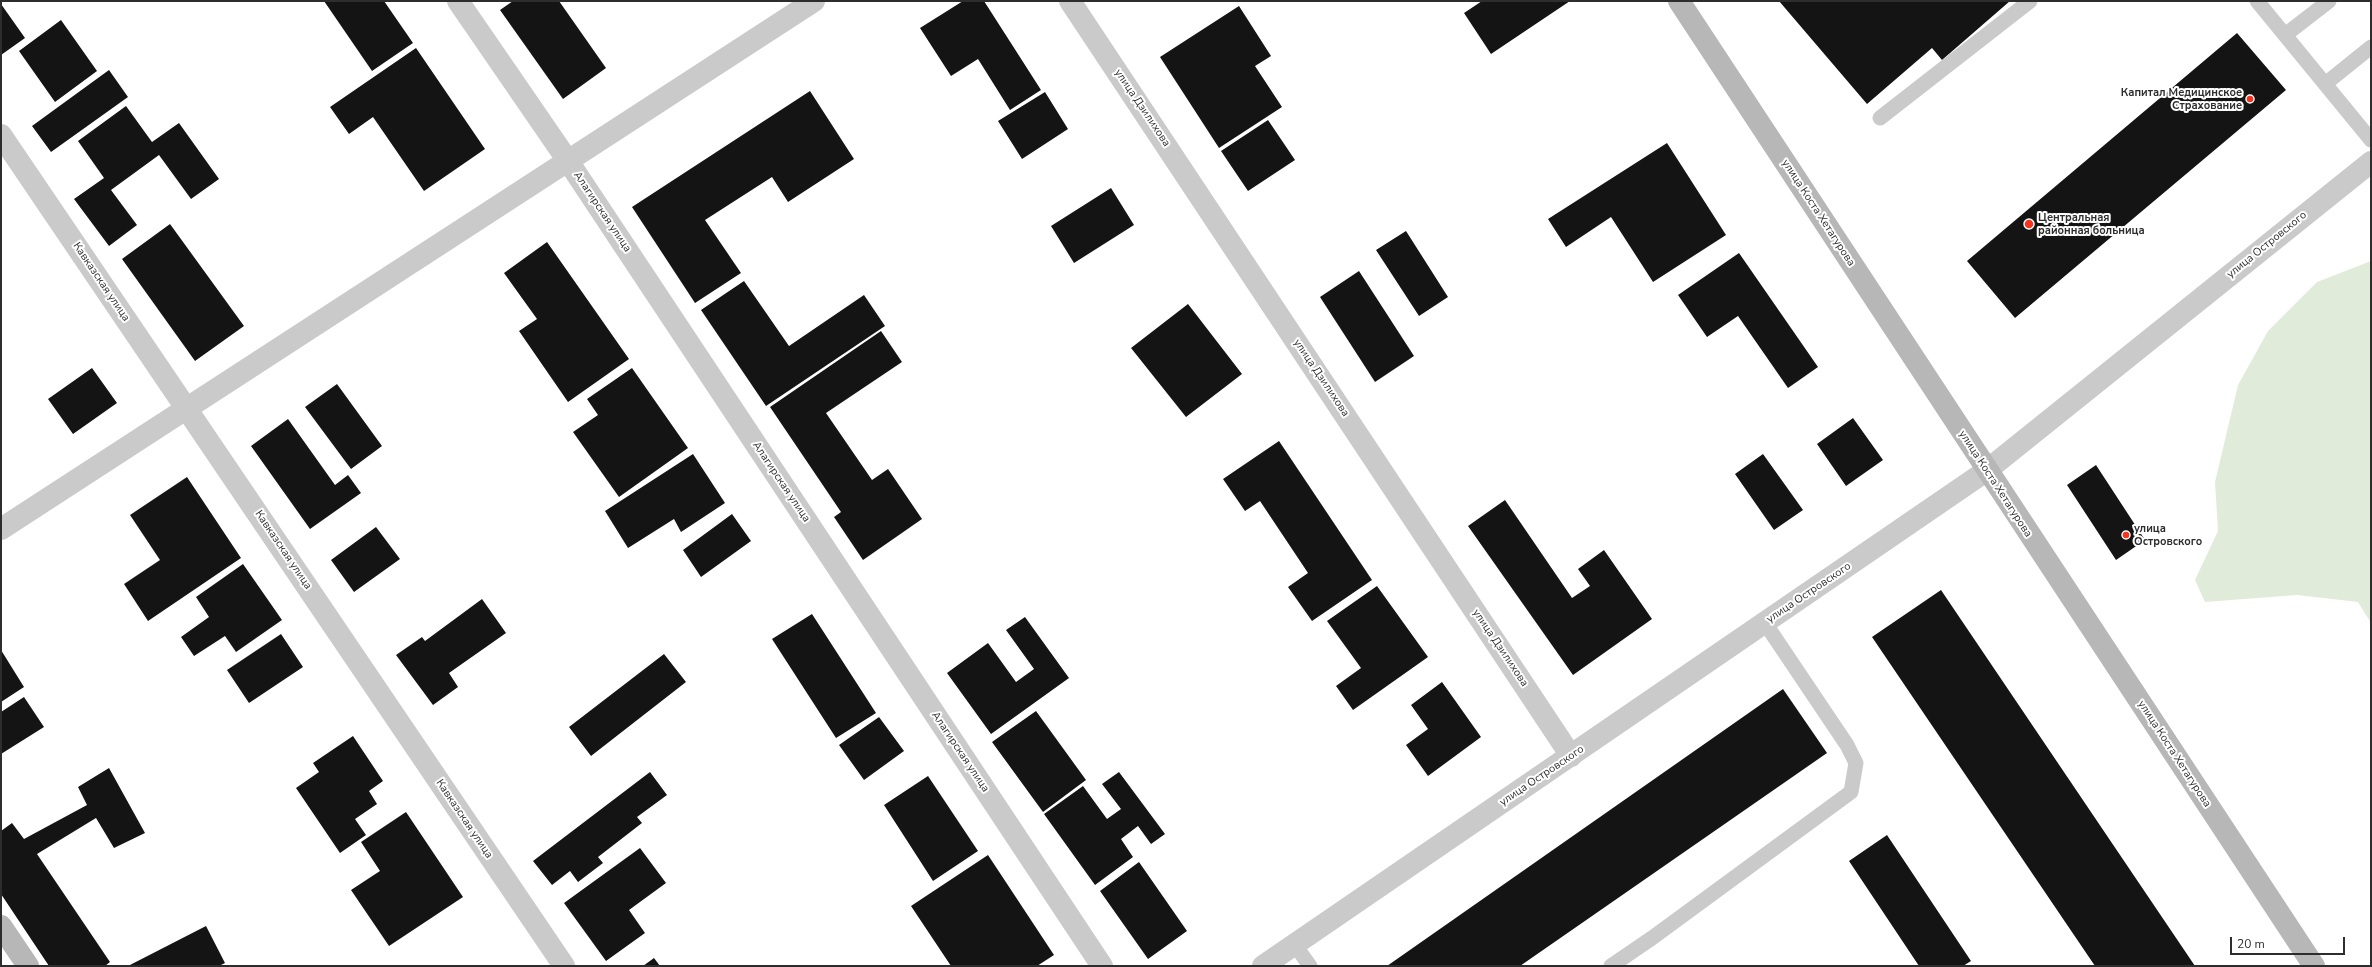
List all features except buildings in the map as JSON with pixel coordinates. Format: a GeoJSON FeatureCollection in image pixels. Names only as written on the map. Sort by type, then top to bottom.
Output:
{"type":"FeatureCollection","features":[{"type":"Feature","properties":{"kind":"main road","name":"улица Коста Хетагурова"},"geometry":{"type":"LineString","coordinates":[[1679,1],[1986,471],[2314,966]]}},
{"type":"Feature","properties":{"kind":"main road"},"geometry":{"type":"LineString","coordinates":[[1,926],[28,966]]}},
{"type":"Feature","properties":{"kind":"street","name":"Алагирская улица"},"geometry":{"type":"LineString","coordinates":[[458,1],[568,161],[1102,966]]}},
{"type":"Feature","properties":{"kind":"street"},"geometry":{"type":"LineString","coordinates":[[1,529],[814,1]]}},
{"type":"Feature","properties":{"kind":"street","name":"улица Дзилихова"},"geometry":{"type":"LineString","coordinates":[[1070,1],[1571,756]]}},
{"type":"Feature","properties":{"kind":"street","name":"Кавказская улица"},"geometry":{"type":"LineString","coordinates":[[1,135],[564,966]]}},
{"type":"Feature","properties":{"kind":"street","name":"улица Островского"},"geometry":{"type":"LineString","coordinates":[[1263,966],[1986,471],[2371,162]]}},
{"type":"Feature","properties":{"kind":"lane"},"geometry":{"type":"LineString","coordinates":[[1880,118],[2030,1]]}},
{"type":"Feature","properties":{"kind":"lane"},"geometry":{"type":"LineString","coordinates":[[2257,1],[2371,140]]}},
{"type":"Feature","properties":{"kind":"lane"},"geometry":{"type":"LineString","coordinates":[[2285,35],[2329,1]]}},
{"type":"Feature","properties":{"kind":"lane"},"geometry":{"type":"LineString","coordinates":[[2325,84],[2371,47]]}},
{"type":"Feature","properties":{"kind":"lane"},"geometry":{"type":"LineString","coordinates":[[1611,966],[1652,938],[1850,792],[1856,763],[1847,744],[1765,623]]}},
{"type":"Feature","properties":{"kind":"lane"},"geometry":{"type":"LineString","coordinates":[[1295,944],[1310,966]]}},
{"type":"Feature","properties":{"kind":"green space"},"geometry":{"type":"Polygon","coordinates":[[[2371,261],[2371,623],[2358,602],[2297,595],[2205,602],[2195,580],[2218,531],[2215,482],[2238,385],[2268,331],[2317,282],[2371,261]]]}},
{"type":"Feature","properties":{"kind":"place","name":"Капитал Медицинское Страхование"},"geometry":{"type":"Point","coordinates":[2250,99]}},
{"type":"Feature","properties":{"kind":"place","name":"Центральная районная больница"},"geometry":{"type":"Point","coordinates":[2029,224]}},
{"type":"Feature","properties":{"kind":"place","name":"улица Островского"},"geometry":{"type":"Point","coordinates":[2126,535]}}]}
